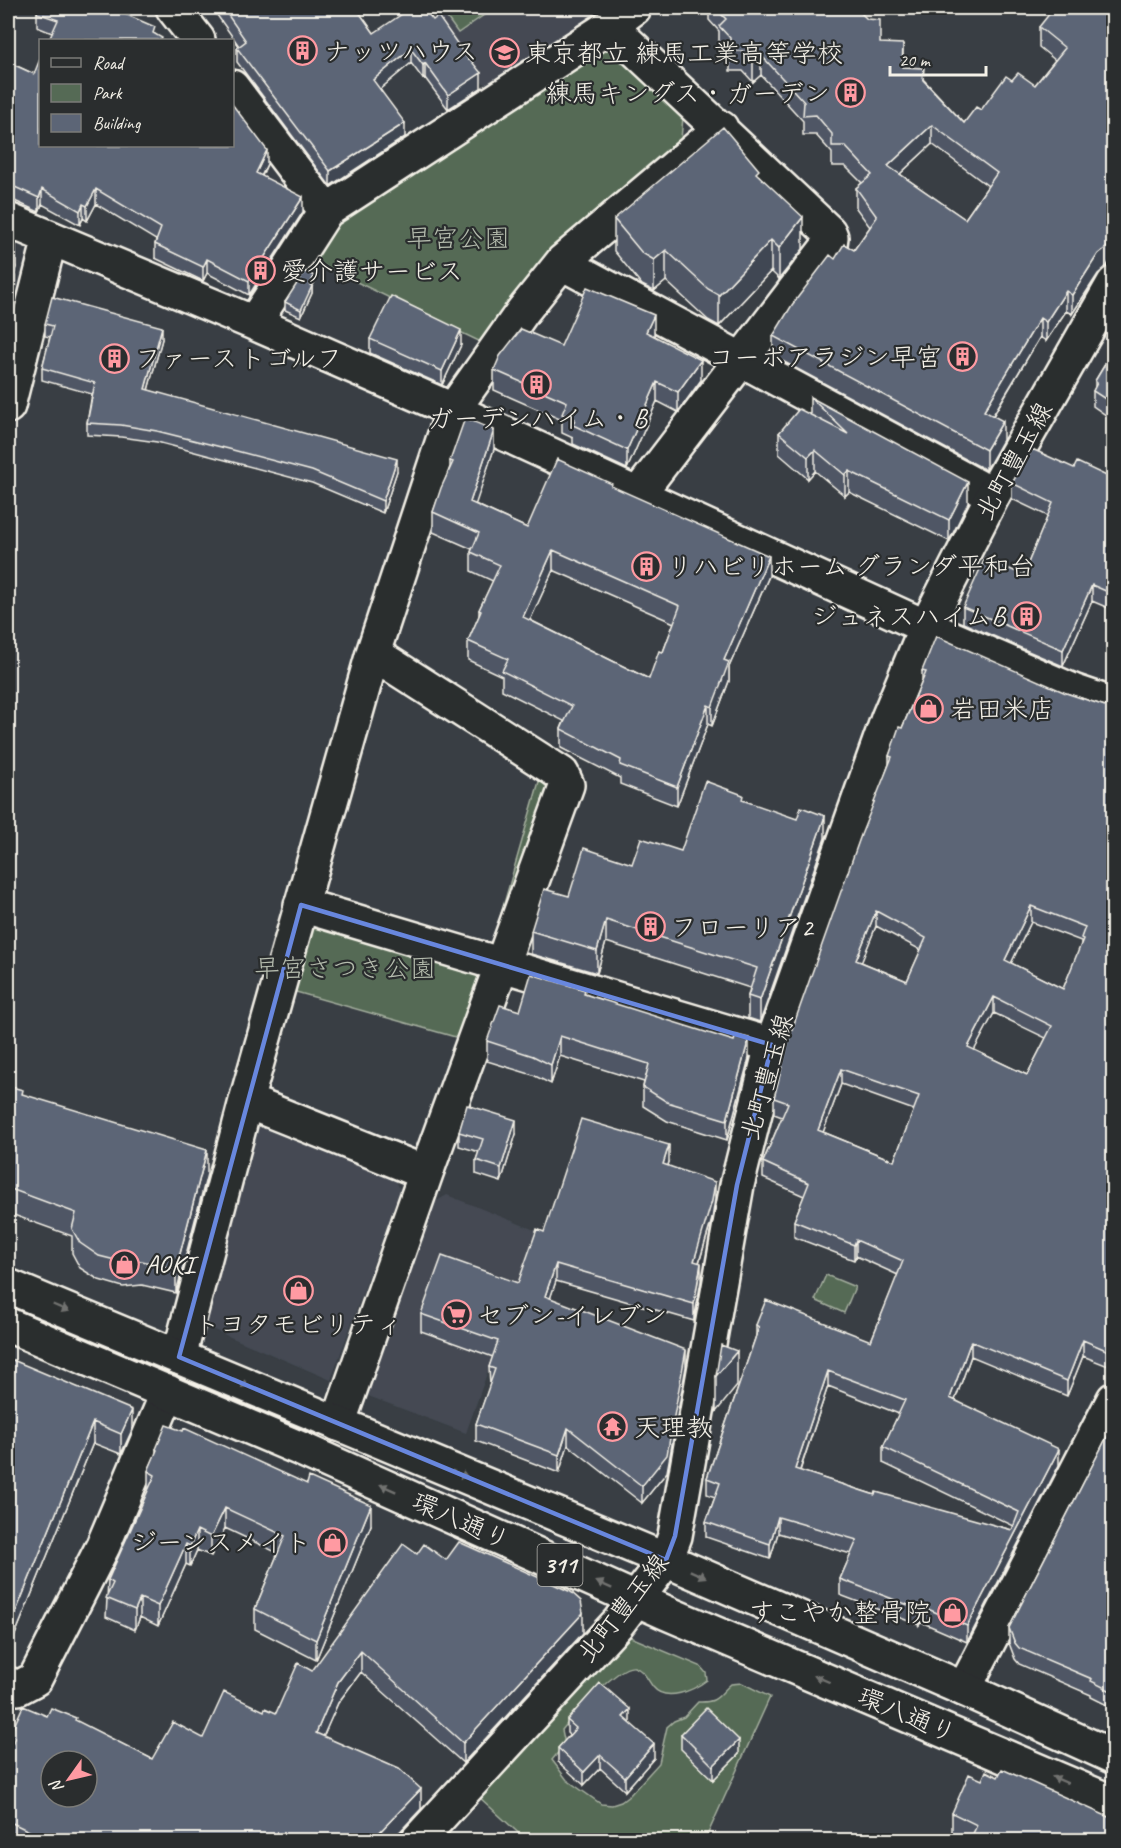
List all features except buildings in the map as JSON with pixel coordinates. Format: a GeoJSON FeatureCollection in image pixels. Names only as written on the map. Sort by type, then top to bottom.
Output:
{"type":"FeatureCollection","features":[{"type":"Feature","properties":{"kind":"street"},"geometry":{"type":"LineString","coordinates":[[173,8],[197,39]]}},
{"type":"Feature","properties":{"kind":"street"},"geometry":{"type":"LineString","coordinates":[[254,323],[326,211],[622,17],[721,128],[830,232],[831,237],[830,244],[639,493]]}},
{"type":"Feature","properties":{"kind":"street"},"geometry":{"type":"LineString","coordinates":[[234,90],[326,211]]}},
{"type":"Feature","properties":{"kind":"street"},"geometry":{"type":"LineString","coordinates":[[179,1357],[246,1101],[301,905],[374,653],[453,410],[523,311],[564,261],[721,128]]}},
{"type":"Feature","properties":{"kind":"street"},"geometry":{"type":"LineString","coordinates":[[8,220],[254,323],[453,410],[639,493],[926,627],[1073,691],[1113,705]]}},
{"type":"Feature","properties":{"kind":"street"},"geometry":{"type":"LineString","coordinates":[[8,406],[50,238]]}},
{"type":"Feature","properties":{"kind":"street"},"geometry":{"type":"LineString","coordinates":[[564,261],[575,270],[993,495]]}},
{"type":"Feature","properties":{"kind":"street","name":"北町豊玉線"},"geometry":{"type":"LineString","coordinates":[[418,1840],[618,1623],[666,1560],[675,1536],[737,1185],[772,1045],[888,718],[926,627],[993,495],[1113,283]]}},
{"type":"Feature","properties":{"kind":"street"},"geometry":{"type":"LineString","coordinates":[[338,1424],[426,1173],[567,785],[562,774],[374,653]]}},
{"type":"Feature","properties":{"kind":"street"},"geometry":{"type":"LineString","coordinates":[[301,905],[772,1045]]}},
{"type":"Feature","properties":{"kind":"street"},"geometry":{"type":"LineString","coordinates":[[246,1101],[426,1173]]}},
{"type":"Feature","properties":{"kind":"street","name":"環八通り"},"geometry":{"type":"LineString","coordinates":[[8,1286],[666,1560],[964,1689],[1113,1757]]}},
{"type":"Feature","properties":{"kind":"street","name":"環八通り"},"geometry":{"type":"LineString","coordinates":[[8,1324],[302,1449],[636,1599],[1113,1803]]}},
{"type":"Feature","properties":{"kind":"street"},"geometry":{"type":"LineString","coordinates":[[8,1684],[18,1688],[35,1679],[103,1546],[168,1392]]}},
{"type":"Feature","properties":{"kind":"street"},"geometry":{"type":"LineString","coordinates":[[964,1689],[1113,1399]]}},
{"type":"Feature","properties":{"kind":"highlighted area"},"geometry":{"type":"Polygon","coordinates":[[[301,905],[772,1045],[737,1185],[675,1536],[666,1560],[179,1357],[301,905]]]}},
{"type":"Feature","properties":{"kind":"shaded area","name":"東京都立 練馬工業高等学校"},"geometry":{"type":"Polygon","coordinates":[[[427,8],[618,8],[488,89],[427,8]]]}},
{"type":"Feature","properties":{"kind":"shaded area"},"geometry":{"type":"Polygon","coordinates":[[[264,1125],[394,1176],[400,1190],[331,1380],[200,1324],[252,1132],[264,1125]]]}},
{"type":"Feature","properties":{"kind":"shaded area"},"geometry":{"type":"Polygon","coordinates":[[[447,1195],[537,1231],[466,1433],[363,1394],[433,1203],[447,1195]]]}},
{"type":"Feature","properties":{"kind":"green space"},"geometry":{"type":"Polygon","coordinates":[[[440,8],[494,8],[458,33],[440,8]]]}},
{"type":"Feature","properties":{"kind":"green space","name":"早宮公園"},"geometry":{"type":"Polygon","coordinates":[[[594,45],[614,48],[683,117],[681,139],[552,249],[485,344],[309,259],[335,219],[594,45]]]}},
{"type":"Feature","properties":{"kind":"green space"},"geometry":{"type":"Polygon","coordinates":[[[540,778],[550,792],[493,942],[540,778]]]}},
{"type":"Feature","properties":{"kind":"green space","name":"早宮さつき公園"},"geometry":{"type":"Polygon","coordinates":[[[322,923],[474,969],[481,984],[459,1038],[289,990],[310,928],[322,923]]]}},
{"type":"Feature","properties":{"kind":"green space"},"geometry":{"type":"Polygon","coordinates":[[[826,1275],[855,1287],[844,1313],[815,1300],[826,1275]]]}},
{"type":"Feature","properties":{"kind":"green space"},"geometry":{"type":"Polygon","coordinates":[[[621,1633],[700,1666],[706,1673],[707,1680],[688,1691],[665,1694],[653,1687],[640,1670],[634,1667],[627,1668],[607,1682],[567,1723],[562,1730],[565,1744],[552,1760],[567,1780],[601,1804],[612,1805],[629,1796],[659,1763],[667,1727],[684,1717],[698,1702],[714,1700],[731,1684],[742,1683],[770,1697],[705,1840],[526,1840],[478,1796],[621,1633]]]}},
{"type":"Feature","properties":{"kind":"place","name":"ナッツハウス"},"geometry":{"type":"Point","coordinates":[303,51]}},
{"type":"Feature","properties":{"kind":"place","name":"東京都立 練馬工業高等学校"},"geometry":{"type":"Point","coordinates":[504,53]}},
{"type":"Feature","properties":{"kind":"place","name":"練馬キングス・ガーデン"},"geometry":{"type":"Point","coordinates":[851,93]}},
{"type":"Feature","properties":{"kind":"place","name":"愛介護サービス"},"geometry":{"type":"Point","coordinates":[260,271]}},
{"type":"Feature","properties":{"kind":"place","name":"コーポアラジン早宮"},"geometry":{"type":"Point","coordinates":[963,357]}},
{"type":"Feature","properties":{"kind":"place","name":"ファーストゴルフ"},"geometry":{"type":"Point","coordinates":[114,358]}},
{"type":"Feature","properties":{"kind":"place","name":"ガーデンハイム・B"},"geometry":{"type":"Point","coordinates":[537,384]}},
{"type":"Feature","properties":{"kind":"place","name":"リハビリホーム グランダ平和台"},"geometry":{"type":"Point","coordinates":[646,566]}},
{"type":"Feature","properties":{"kind":"place","name":"ジュネスハイムB"},"geometry":{"type":"Point","coordinates":[1026,616]}},
{"type":"Feature","properties":{"kind":"place","name":"岩田米店"},"geometry":{"type":"Point","coordinates":[929,709]}},
{"type":"Feature","properties":{"kind":"place","name":"フローリア2"},"geometry":{"type":"Point","coordinates":[650,927]}},
{"type":"Feature","properties":{"kind":"place","name":"AOKI"},"geometry":{"type":"Point","coordinates":[124,1264]}},
{"type":"Feature","properties":{"kind":"place","name":"トヨタモビリティ"},"geometry":{"type":"Point","coordinates":[298,1290]}},
{"type":"Feature","properties":{"kind":"place","name":"セブン-イレブン"},"geometry":{"type":"Point","coordinates":[456,1315]}},
{"type":"Feature","properties":{"kind":"place","name":"天理教"},"geometry":{"type":"Point","coordinates":[613,1427]}},
{"type":"Feature","properties":{"kind":"place","name":"ジーンスメイト"},"geometry":{"type":"Point","coordinates":[332,1542]}},
{"type":"Feature","properties":{"kind":"place","name":"すこやか整骨院"},"geometry":{"type":"Point","coordinates":[952,1612]}}]}
